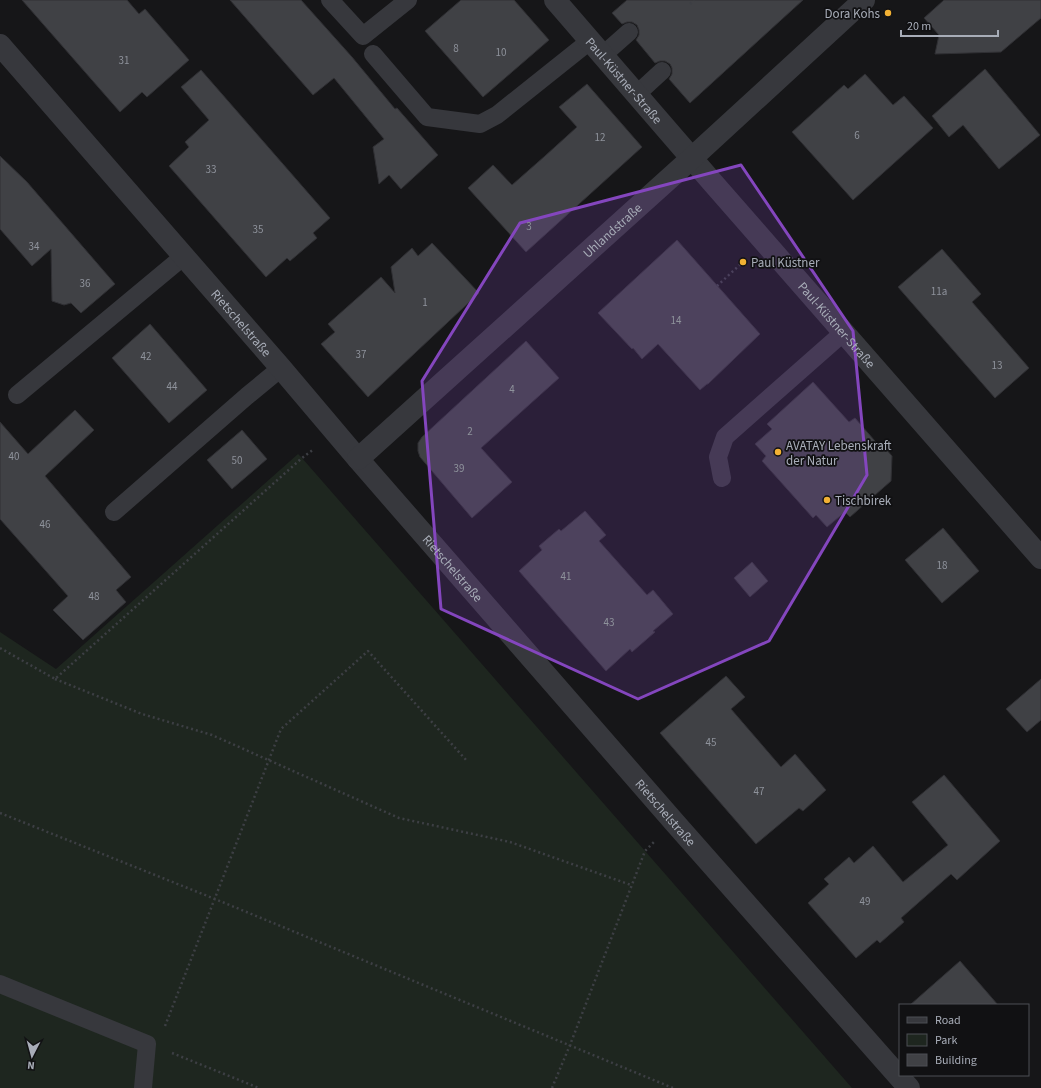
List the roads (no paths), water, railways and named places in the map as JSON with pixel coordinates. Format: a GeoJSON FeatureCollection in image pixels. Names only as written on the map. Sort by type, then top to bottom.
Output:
{"type":"FeatureCollection","features":[{"type":"Feature","properties":{"kind":"street","name":"Paul-Küstner-Straße"},"geometry":{"type":"LineString","coordinates":[[556,0],[1041,558]]}},
{"type":"Feature","properties":{"kind":"street","name":"Uhlandstraße"},"geometry":{"type":"LineString","coordinates":[[358,459],[692,158],[864,0]]}},
{"type":"Feature","properties":{"kind":"street","name":"Rietschelstraße"},"geometry":{"type":"LineString","coordinates":[[0,45],[675,823],[909,1088]]}},
{"type":"Feature","properties":{"kind":"lane"},"geometry":{"type":"LineString","coordinates":[[330,0],[363,36],[408,0]]}},
{"type":"Feature","properties":{"kind":"lane"},"geometry":{"type":"LineString","coordinates":[[373,54],[428,117],[480,124],[497,115],[597,48],[629,32]]}},
{"type":"Feature","properties":{"kind":"lane"},"geometry":{"type":"LineString","coordinates":[[637,94],[662,71]]}},
{"type":"Feature","properties":{"kind":"lane"},"geometry":{"type":"LineString","coordinates":[[17,395],[184,256]]}},
{"type":"Feature","properties":{"kind":"lane"},"geometry":{"type":"LineString","coordinates":[[722,478],[718,457],[725,437],[844,332]]}},
{"type":"Feature","properties":{"kind":"lane"},"geometry":{"type":"LineString","coordinates":[[114,512],[281,368]]}},
{"type":"Feature","properties":{"kind":"lane"},"geometry":{"type":"LineString","coordinates":[[0,984],[152,1046],[143,1088]]}},
{"type":"Feature","properties":{"kind":"place","name":"Dora Kohs"},"geometry":{"type":"Point","coordinates":[888,13]}},
{"type":"Feature","properties":{"kind":"place","name":"Paul Küstner"},"geometry":{"type":"Point","coordinates":[743,262]}},
{"type":"Feature","properties":{"kind":"place","name":"AVATAY Lebenskraft der Natur"},"geometry":{"type":"Point","coordinates":[778,452]}},
{"type":"Feature","properties":{"kind":"place","name":"Tischbirek"},"geometry":{"type":"Point","coordinates":[827,500]}}]}
